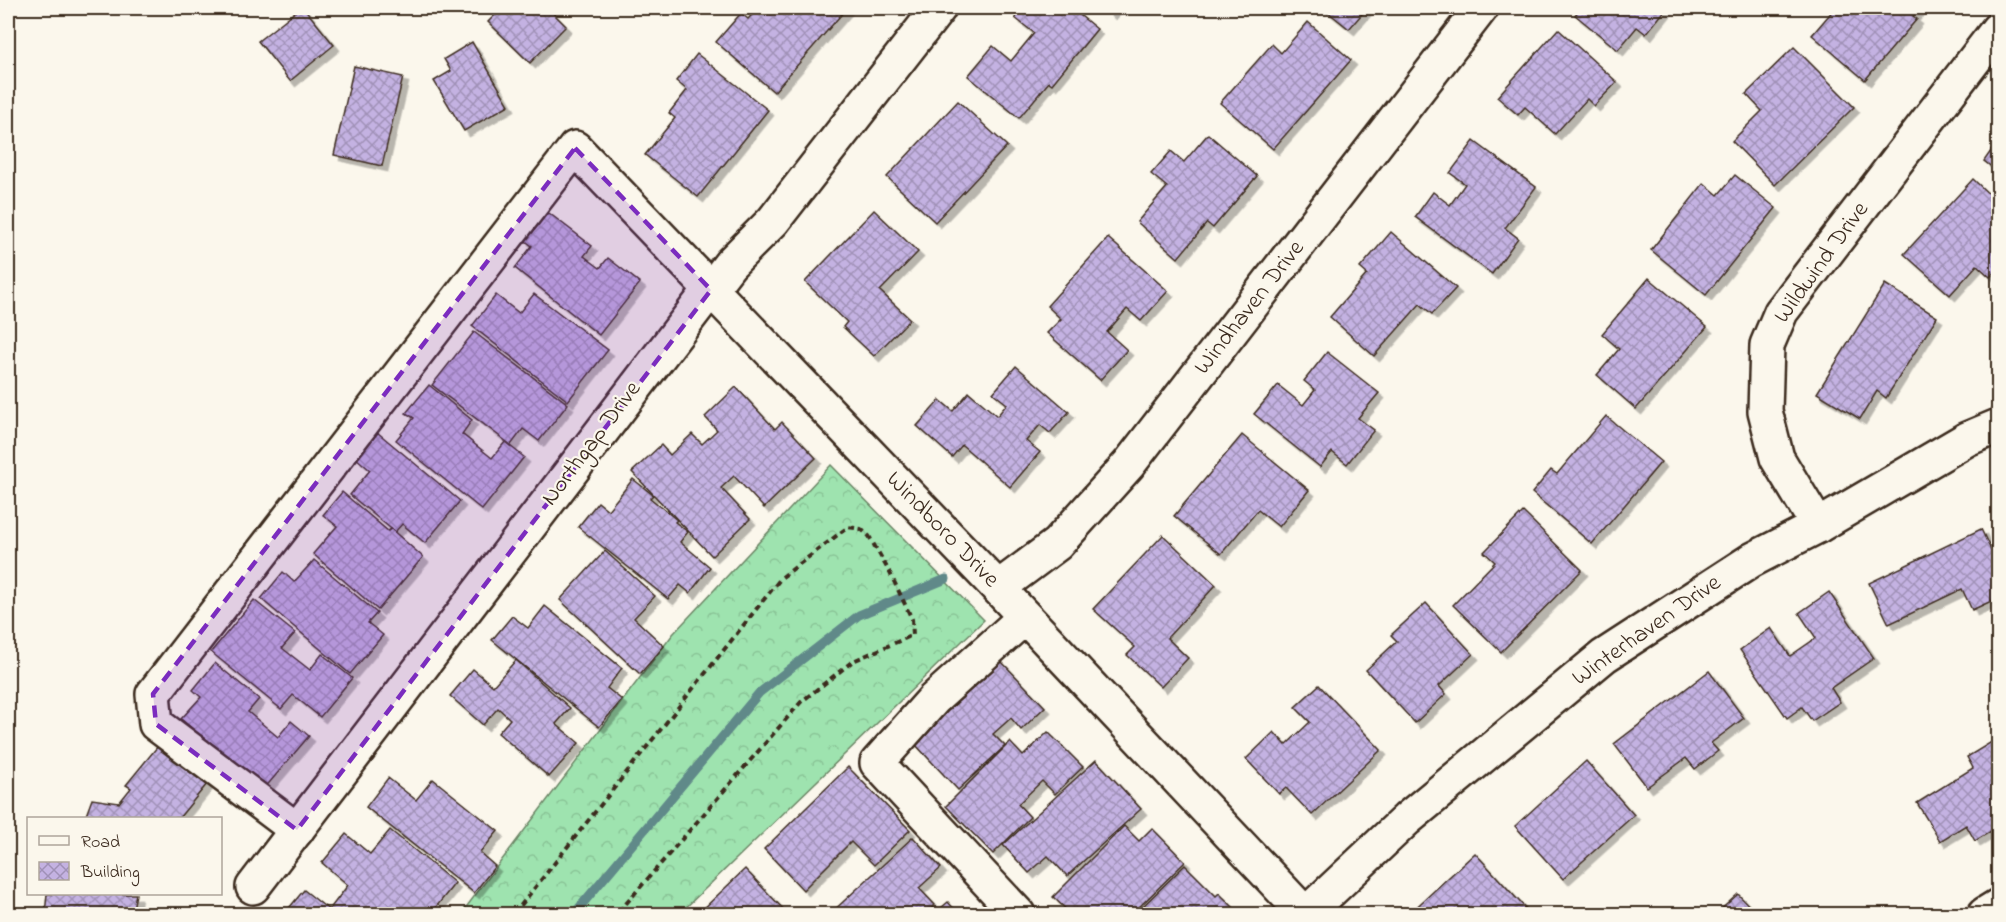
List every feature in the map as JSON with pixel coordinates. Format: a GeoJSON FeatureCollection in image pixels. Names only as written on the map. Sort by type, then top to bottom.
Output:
{"type":"FeatureCollection","features":[{"type":"Feature","properties":{"kind":"street","name":"Northgap Drive"},"geometry":{"type":"LineString","coordinates":[[254,887],[730,264],[773,222],[939,8]]}},
{"type":"Feature","properties":{"kind":"street","name":"Windhaven Drive"},"geometry":{"type":"LineString","coordinates":[[998,588],[1057,544],[1129,464],[1481,8]]}},
{"type":"Feature","properties":{"kind":"street","name":"Wildwind Drive"},"geometry":{"type":"LineString","coordinates":[[1818,526],[1777,458],[1765,411],[1767,345],[1781,312],[1998,28]]}},
{"type":"Feature","properties":{"kind":"street","name":"Windboro Drive"},"geometry":{"type":"LineString","coordinates":[[297,830],[156,724],[153,694],[574,148],[998,588],[1306,915]]}},
{"type":"Feature","properties":{"kind":"street","name":"Winterhaven Drive"},"geometry":{"type":"LineString","coordinates":[[1306,915],[1407,819],[1604,656],[1752,560],[1818,526],[1967,439],[1998,426]]}},
{"type":"Feature","properties":{"kind":"street"},"geometry":{"type":"LineString","coordinates":[[1017,915],[877,763],[934,699],[1025,617]]}},
{"type":"Feature","properties":{"kind":"street"},"geometry":{"type":"LineString","coordinates":[[1986,915],[1998,906]]}},
{"type":"Feature","properties":{"kind":"path"},"geometry":{"type":"LineString","coordinates":[[513,915],[782,578],[848,527],[861,529],[869,536],[890,573],[912,619],[913,635],[853,661],[801,702],[617,915]]}},
{"type":"Feature","properties":{"kind":"highlighted area"},"geometry":{"type":"Polygon","coordinates":[[[575,148],[711,290],[297,830],[156,724],[153,694],[575,148]]]}},
{"type":"Feature","properties":{"kind":"green space"},"geometry":{"type":"Polygon","coordinates":[[[831,465],[984,620],[679,914],[461,914],[673,634],[831,465]]]}},
{"type":"Feature","properties":{"kind":"building"},"geometry":{"type":"Polygon","coordinates":[[[300,8],[304,8],[334,45],[290,81],[258,41],[300,8]]]}},
{"type":"Feature","properties":{"kind":"building"},"geometry":{"type":"Polygon","coordinates":[[[502,8],[548,8],[566,26],[530,63],[488,22],[502,8]]]}},
{"type":"Feature","properties":{"kind":"building"},"geometry":{"type":"Polygon","coordinates":[[[758,8],[847,8],[774,92],[716,42],[741,13],[748,19],[758,8]]]}},
{"type":"Feature","properties":{"kind":"building"},"geometry":{"type":"Polygon","coordinates":[[[1023,8],[1071,8],[1097,29],[1052,84],[1049,82],[1019,118],[968,76],[993,46],[1011,61],[1034,33],[1015,18],[1023,8]]]}},
{"type":"Feature","properties":{"kind":"building"},"geometry":{"type":"Polygon","coordinates":[[[1104,8],[1116,8],[1110,14],[1104,8]]]}},
{"type":"Feature","properties":{"kind":"building"},"geometry":{"type":"Polygon","coordinates":[[[1323,8],[1367,8],[1349,29],[1323,8]]]}},
{"type":"Feature","properties":{"kind":"building"},"geometry":{"type":"Polygon","coordinates":[[[1581,8],[1667,8],[1646,34],[1637,27],[1618,50],[1575,15],[1581,8]]]}},
{"type":"Feature","properties":{"kind":"building"},"geometry":{"type":"Polygon","coordinates":[[[1835,8],[1920,8],[1913,16],[1917,19],[1865,80],[1812,35],[1835,8]]]}},
{"type":"Feature","properties":{"kind":"building"},"geometry":{"type":"Polygon","coordinates":[[[1308,22],[1351,60],[1273,149],[1220,103],[1272,44],[1281,53],[1308,22]]]}},
{"type":"Feature","properties":{"kind":"building"},"geometry":{"type":"Polygon","coordinates":[[[1558,29],[1617,82],[1594,106],[1587,99],[1555,134],[1525,107],[1518,115],[1497,97],[1558,29]]]}},
{"type":"Feature","properties":{"kind":"building"},"geometry":{"type":"Polygon","coordinates":[[[472,42],[509,105],[464,131],[434,81],[451,71],[444,59],[472,42]]]}},
{"type":"Feature","properties":{"kind":"building"},"geometry":{"type":"Polygon","coordinates":[[[1794,47],[1854,107],[1775,185],[1732,141],[1762,111],[1746,94],[1794,47]]]}},
{"type":"Feature","properties":{"kind":"building"},"geometry":{"type":"Polygon","coordinates":[[[697,54],[768,110],[698,197],[645,155],[675,118],[669,113],[687,90],[676,81],[697,54]]]}},
{"type":"Feature","properties":{"kind":"building"},"geometry":{"type":"Polygon","coordinates":[[[354,66],[403,77],[382,166],[334,155],[354,66]]]}},
{"type":"Feature","properties":{"kind":"building"},"geometry":{"type":"Polygon","coordinates":[[[958,101],[1007,146],[935,222],[887,177],[958,101]]]}},
{"type":"Feature","properties":{"kind":"building"},"geometry":{"type":"Polygon","coordinates":[[[1208,134],[1257,176],[1213,228],[1207,223],[1178,258],[1137,222],[1167,187],[1151,174],[1171,151],[1184,162],[1208,134]]]}},
{"type":"Feature","properties":{"kind":"building"},"geometry":{"type":"Polygon","coordinates":[[[1474,141],[1536,187],[1505,228],[1518,238],[1492,274],[1415,217],[1433,192],[1450,205],[1465,184],[1450,173],[1474,141]]]}},
{"type":"Feature","properties":{"kind":"building"},"geometry":{"type":"Polygon","coordinates":[[[1998,141],[1998,172],[1984,161],[1998,141]]]}},
{"type":"Feature","properties":{"kind":"building"},"geometry":{"type":"Polygon","coordinates":[[[1735,175],[1776,208],[1706,295],[1651,250],[1704,183],[1718,195],[1735,175]]]}},
{"type":"Feature","properties":{"kind":"building"},"geometry":{"type":"Polygon","coordinates":[[[1973,179],[1998,203],[1998,268],[1990,277],[1977,265],[1950,295],[1904,254],[1973,179]]]}},
{"type":"Feature","properties":{"kind":"building"},"geometry":{"type":"Polygon","coordinates":[[[545,210],[592,246],[584,256],[600,268],[608,258],[640,283],[599,335],[515,268],[532,246],[523,239],[545,210]]]}},
{"type":"Feature","properties":{"kind":"building"},"geometry":{"type":"Polygon","coordinates":[[[874,210],[918,252],[880,291],[910,319],[874,356],[843,327],[847,322],[805,282],[874,210]]]}},
{"type":"Feature","properties":{"kind":"building"},"geometry":{"type":"Polygon","coordinates":[[[1391,232],[1456,288],[1432,314],[1420,304],[1374,356],[1330,317],[1367,274],[1360,268],[1391,232]]]}},
{"type":"Feature","properties":{"kind":"building"},"geometry":{"type":"Polygon","coordinates":[[[1108,238],[1168,291],[1141,321],[1127,309],[1107,332],[1127,350],[1100,380],[1047,333],[1061,319],[1047,306],[1108,238]]]}},
{"type":"Feature","properties":{"kind":"building"},"geometry":{"type":"Polygon","coordinates":[[[1649,278],[1707,327],[1636,409],[1597,375],[1619,349],[1602,334],[1649,278]]]}},
{"type":"Feature","properties":{"kind":"building"},"geometry":{"type":"Polygon","coordinates":[[[1885,284],[1937,317],[1886,398],[1877,391],[1860,419],[1817,393],[1885,284]]]}},
{"type":"Feature","properties":{"kind":"building"},"geometry":{"type":"Polygon","coordinates":[[[534,294],[608,350],[568,401],[472,326],[496,295],[519,313],[534,294]]]}},
{"type":"Feature","properties":{"kind":"building"},"geometry":{"type":"Polygon","coordinates":[[[474,332],[568,404],[539,441],[523,429],[511,445],[432,385],[474,332]]]}},
{"type":"Feature","properties":{"kind":"building"},"geometry":{"type":"Polygon","coordinates":[[[1327,352],[1379,393],[1358,418],[1374,430],[1347,464],[1332,452],[1320,467],[1254,414],[1278,385],[1303,405],[1315,390],[1304,381],[1327,352]]]}},
{"type":"Feature","properties":{"kind":"building"},"geometry":{"type":"Polygon","coordinates":[[[1016,366],[1069,412],[1050,433],[1040,425],[1026,441],[1040,452],[1010,487],[962,445],[952,457],[917,426],[940,400],[953,411],[969,392],[997,416],[1007,404],[993,393],[1016,366]]]}},
{"type":"Feature","properties":{"kind":"building"},"geometry":{"type":"Polygon","coordinates":[[[429,385],[472,420],[462,434],[492,458],[505,442],[524,457],[482,510],[396,440],[414,418],[406,413],[429,385]]]}},
{"type":"Feature","properties":{"kind":"building"},"geometry":{"type":"Polygon","coordinates":[[[736,387],[775,429],[782,422],[816,458],[764,508],[734,476],[721,488],[750,519],[712,556],[632,472],[661,445],[670,455],[692,434],[702,444],[717,430],[705,417],[736,387]]]}},
{"type":"Feature","properties":{"kind":"building"},"geometry":{"type":"Polygon","coordinates":[[[1606,416],[1661,462],[1592,544],[1532,493],[1551,470],[1557,474],[1606,416]]]}},
{"type":"Feature","properties":{"kind":"building"},"geometry":{"type":"Polygon","coordinates":[[[377,432],[460,501],[425,543],[402,524],[395,532],[350,495],[370,470],[356,458],[377,432]]]}},
{"type":"Feature","properties":{"kind":"building"},"geometry":{"type":"Polygon","coordinates":[[[1242,435],[1309,490],[1279,527],[1258,510],[1221,554],[1174,516],[1242,435]]]}},
{"type":"Feature","properties":{"kind":"building"},"geometry":{"type":"Polygon","coordinates":[[[633,479],[653,495],[650,498],[688,532],[680,542],[710,567],[690,593],[680,585],[668,599],[578,527],[598,502],[608,510],[633,479]]]}},
{"type":"Feature","properties":{"kind":"building"},"geometry":{"type":"Polygon","coordinates":[[[342,492],[388,531],[391,529],[423,557],[378,610],[313,554],[337,526],[323,515],[342,492]]]}},
{"type":"Feature","properties":{"kind":"building"},"geometry":{"type":"Polygon","coordinates":[[[1523,512],[1582,570],[1501,652],[1453,605],[1495,562],[1484,552],[1523,512]]]}},
{"type":"Feature","properties":{"kind":"building"},"geometry":{"type":"Polygon","coordinates":[[[1981,529],[1998,565],[1998,598],[1972,610],[1962,589],[1889,624],[1869,583],[1981,529]]]}},
{"type":"Feature","properties":{"kind":"building"},"geometry":{"type":"Polygon","coordinates":[[[1163,535],[1216,585],[1167,638],[1188,658],[1161,687],[1127,655],[1135,647],[1093,609],[1163,535]]]}},
{"type":"Feature","properties":{"kind":"building"},"geometry":{"type":"Polygon","coordinates":[[[605,551],[655,596],[634,618],[664,646],[640,674],[560,600],[605,551]]]}},
{"type":"Feature","properties":{"kind":"building"},"geometry":{"type":"Polygon","coordinates":[[[314,560],[377,613],[368,623],[383,635],[350,674],[261,599],[283,572],[294,582],[314,560]]]}},
{"type":"Feature","properties":{"kind":"building"},"geometry":{"type":"Polygon","coordinates":[[[1829,592],[1874,658],[1831,688],[1840,702],[1812,721],[1802,707],[1787,718],[1740,650],[1771,628],[1790,656],[1816,638],[1799,613],[1829,592]]]}},
{"type":"Feature","properties":{"kind":"building"},"geometry":{"type":"Polygon","coordinates":[[[254,600],[295,633],[282,648],[310,670],[322,654],[352,678],[320,717],[293,695],[281,709],[211,652],[254,600]]]}},
{"type":"Feature","properties":{"kind":"building"},"geometry":{"type":"Polygon","coordinates":[[[1426,603],[1473,654],[1439,686],[1446,694],[1415,723],[1366,670],[1397,641],[1391,635],[1426,603]]]}},
{"type":"Feature","properties":{"kind":"building"},"geometry":{"type":"Polygon","coordinates":[[[545,606],[622,668],[607,688],[622,700],[599,727],[492,640],[512,616],[528,628],[545,606]]]}},
{"type":"Feature","properties":{"kind":"building"},"geometry":{"type":"Polygon","coordinates":[[[516,660],[570,708],[556,724],[579,743],[549,777],[498,733],[510,719],[498,708],[483,725],[450,696],[473,669],[493,686],[516,660]]]}},
{"type":"Feature","properties":{"kind":"building"},"geometry":{"type":"Polygon","coordinates":[[[1001,661],[1045,707],[1021,730],[1011,718],[993,734],[1005,746],[958,790],[914,743],[1001,661]]]}},
{"type":"Feature","properties":{"kind":"building"},"geometry":{"type":"Polygon","coordinates":[[[215,663],[259,699],[248,712],[278,737],[291,721],[309,736],[264,789],[181,719],[201,697],[193,690],[215,663]]]}},
{"type":"Feature","properties":{"kind":"building"},"geometry":{"type":"Polygon","coordinates":[[[1709,671],[1744,718],[1711,743],[1718,751],[1695,769],[1686,758],[1647,787],[1614,744],[1709,671]]]}},
{"type":"Feature","properties":{"kind":"building"},"geometry":{"type":"Polygon","coordinates":[[[1319,685],[1381,750],[1312,815],[1286,788],[1279,794],[1246,759],[1274,732],[1286,745],[1310,722],[1295,707],[1319,685]]]}},
{"type":"Feature","properties":{"kind":"building"},"geometry":{"type":"Polygon","coordinates":[[[1048,732],[1083,767],[1055,794],[1042,781],[1018,804],[1030,817],[993,854],[946,806],[1010,742],[1023,756],[1048,732]]]}},
{"type":"Feature","properties":{"kind":"building"},"geometry":{"type":"Polygon","coordinates":[[[1998,738],[1998,827],[1975,841],[1966,825],[1940,841],[1917,803],[1973,768],[1967,757],[1998,738]]]}},
{"type":"Feature","properties":{"kind":"building"},"geometry":{"type":"Polygon","coordinates":[[[158,746],[207,784],[180,817],[85,817],[92,799],[119,803],[131,788],[126,785],[158,746]]]}},
{"type":"Feature","properties":{"kind":"building"},"geometry":{"type":"Polygon","coordinates":[[[1096,760],[1141,809],[1067,876],[1048,856],[1029,873],[1003,845],[1096,760]]]}},
{"type":"Feature","properties":{"kind":"building"},"geometry":{"type":"Polygon","coordinates":[[[1586,761],[1634,815],[1563,879],[1515,826],[1586,761]]]}},
{"type":"Feature","properties":{"kind":"building"},"geometry":{"type":"Polygon","coordinates":[[[848,767],[910,830],[874,865],[851,842],[803,890],[764,849],[848,767]]]}},
{"type":"Feature","properties":{"kind":"building"},"geometry":{"type":"Polygon","coordinates":[[[388,778],[416,800],[433,779],[498,831],[480,853],[495,866],[474,893],[366,807],[388,778]]]}},
{"type":"Feature","properties":{"kind":"building"},"geometry":{"type":"Polygon","coordinates":[[[1124,826],[1139,841],[1152,828],[1185,862],[1132,914],[1071,914],[1053,897],[1124,826]]]}},
{"type":"Feature","properties":{"kind":"building"},"geometry":{"type":"Polygon","coordinates":[[[390,830],[455,883],[436,907],[445,914],[284,914],[304,890],[329,910],[348,885],[322,863],[346,834],[370,854],[390,830]]]}},
{"type":"Feature","properties":{"kind":"building"},"geometry":{"type":"Polygon","coordinates":[[[913,837],[941,868],[919,888],[935,905],[925,914],[830,914],[913,837]]]}},
{"type":"Feature","properties":{"kind":"building"},"geometry":{"type":"Polygon","coordinates":[[[1475,853],[1528,911],[1524,914],[1409,914],[1475,853]]]}},
{"type":"Feature","properties":{"kind":"building"},"geometry":{"type":"Polygon","coordinates":[[[1185,865],[1216,896],[1219,893],[1240,914],[1135,914],[1185,865]]]}},
{"type":"Feature","properties":{"kind":"building"},"geometry":{"type":"Polygon","coordinates":[[[745,869],[785,911],[782,914],[698,914],[745,869]]]}},
{"type":"Feature","properties":{"kind":"building"},"geometry":{"type":"Polygon","coordinates":[[[1738,894],[1757,914],[1716,914],[1738,894]]]}},
{"type":"Feature","properties":{"kind":"building"},"geometry":{"type":"Polygon","coordinates":[[[47,895],[136,895],[132,914],[45,914],[47,895]]]}},
{"type":"Feature","properties":{"kind":"building"},"geometry":{"type":"Polygon","coordinates":[[[948,902],[959,914],[934,914],[948,902]]]}},
{"type":"Feature","properties":{"kind":"waterway"},"geometry":{"type":"LineString","coordinates":[[574,914],[759,693],[859,615],[946,579]]}}]}
